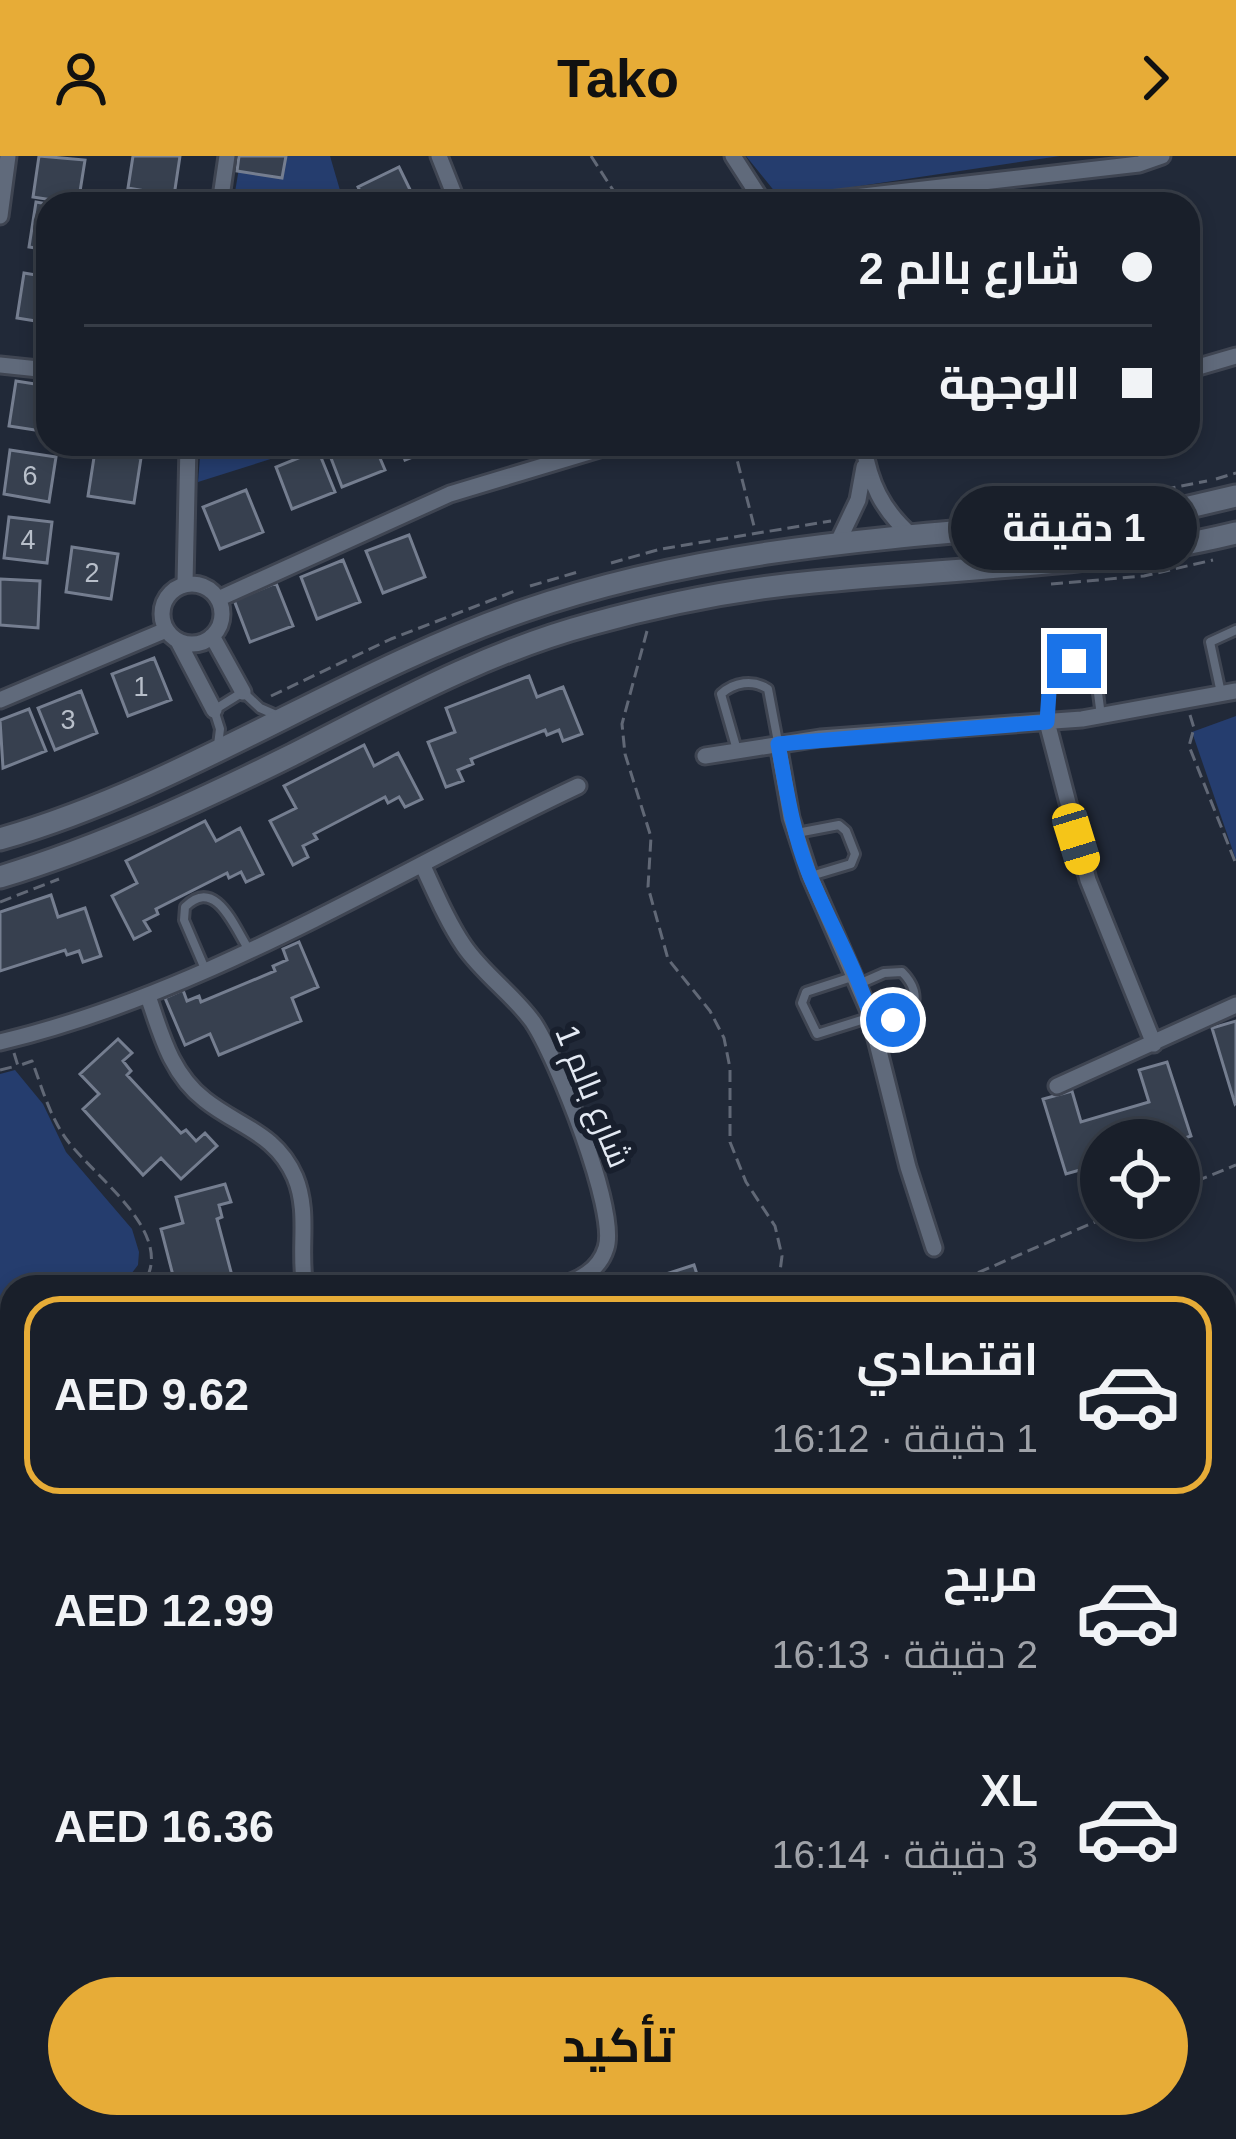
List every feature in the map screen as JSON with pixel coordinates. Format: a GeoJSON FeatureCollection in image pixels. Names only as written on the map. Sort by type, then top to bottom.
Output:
{"type":"FeatureCollection","features":[{"type":"Feature","properties":{"kind":"street"},"geometry":{"type":"LineString","coordinates":[[0,216],[8,156]]}},
{"type":"Feature","properties":{"kind":"street"},"geometry":{"type":"LineString","coordinates":[[222,192],[227,156]]}},
{"type":"Feature","properties":{"kind":"street"},"geometry":{"type":"LineString","coordinates":[[439,156],[453,192]]}},
{"type":"Feature","properties":{"kind":"street"},"geometry":{"type":"LineString","coordinates":[[733,156],[756,192]]}},
{"type":"Feature","properties":{"kind":"street"},"geometry":{"type":"LineString","coordinates":[[898,192],[1139,164],[1162,156]]}},
{"type":"Feature","properties":{"kind":"street"},"geometry":{"type":"LineString","coordinates":[[1200,366],[1236,356]]}},
{"type":"Feature","properties":{"kind":"street"},"geometry":{"type":"LineString","coordinates":[[0,365],[36,369]]}},
{"type":"Feature","properties":{"kind":"street"},"geometry":{"type":"LineString","coordinates":[[185,584],[188,456]]}},
{"type":"Feature","properties":{"kind":"street"},"geometry":{"type":"LineString","coordinates":[[218,599],[450,494],[576,456]]}},
{"type":"Feature","properties":{"kind":"street"},"geometry":{"type":"LineString","coordinates":[[838,542],[858,500],[863,456]]}},
{"type":"Feature","properties":{"kind":"street"},"geometry":{"type":"LineString","coordinates":[[866,456],[878,497],[912,536]]}},
{"type":"Feature","properties":{"kind":"street"},"geometry":{"type":"LineString","coordinates":[[0,839],[98,807],[388,665],[556,600],[668,569],[838,542],[1168,512],[1236,496]]}},
{"type":"Feature","properties":{"kind":"street"},"geometry":{"type":"LineString","coordinates":[[858,500],[878,497]]}},
{"type":"Feature","properties":{"kind":"street"},"geometry":{"type":"LineString","coordinates":[[876,577],[1055,548],[1061,535],[1056,522]]}},
{"type":"Feature","properties":{"kind":"street"},"geometry":{"type":"LineString","coordinates":[[0,877],[109,840],[403,698],[503,654],[590,624],[751,589],[1114,558],[1236,533]]}},
{"type":"Feature","properties":{"kind":"street"},"geometry":{"type":"LineString","coordinates":[[0,700],[172,635],[200,643],[212,636],[222,618],[218,599],[204,586],[185,584],[164,602],[172,635],[214,710]]}},
{"type":"Feature","properties":{"kind":"street"},"geometry":{"type":"LineString","coordinates":[[503,654],[509,632],[545,616],[556,600]]}},
{"type":"Feature","properties":{"kind":"street"},"geometry":{"type":"LineString","coordinates":[[212,636],[243,692]]}},
{"type":"Feature","properties":{"kind":"street"},"geometry":{"type":"LineString","coordinates":[[705,756],[778,744],[1102,717],[1229,693]]}},
{"type":"Feature","properties":{"kind":"street"},"geometry":{"type":"LineString","coordinates":[[1047,722],[1088,880],[1154,1044]]}},
{"type":"Feature","properties":{"kind":"street"},"geometry":{"type":"LineString","coordinates":[[778,744],[796,833],[871,1018],[908,1167],[934,1247]]}},
{"type":"Feature","properties":{"kind":"street"},"geometry":{"type":"LineString","coordinates":[[5,1041],[148,996],[578,786]]}},
{"type":"Feature","properties":{"kind":"street","name":"شارع بالم 1"},"geometry":{"type":"LineString","coordinates":[[422,864],[464,945],[513,997],[544,1040],[582,1134],[607,1214],[608,1243],[585,1275]]}},
{"type":"Feature","properties":{"kind":"street"},"geometry":{"type":"LineString","coordinates":[[148,996],[166,1049],[182,1077],[204,1100],[265,1136],[288,1162],[304,1214],[305,1275]]}},
{"type":"Feature","properties":{"kind":"street"},"geometry":{"type":"LineString","coordinates":[[1057,1087],[1236,1005]]}},
{"type":"Feature","properties":{"kind":"lane"},"geometry":{"type":"LineString","coordinates":[[1229,693],[1210,642],[1236,630]]}},
{"type":"Feature","properties":{"kind":"lane"},"geometry":{"type":"LineString","coordinates":[[1047,722],[1055,665],[1074,661],[1088,662],[1095,670],[1102,717]]}},
{"type":"Feature","properties":{"kind":"lane"},"geometry":{"type":"LineString","coordinates":[[737,751],[721,694],[742,683],[759,683],[768,689],[778,744]]}},
{"type":"Feature","properties":{"kind":"lane"},"geometry":{"type":"LineString","coordinates":[[217,752],[220,729],[214,710],[243,692],[260,708],[283,718]]}},
{"type":"Feature","properties":{"kind":"lane"},"geometry":{"type":"LineString","coordinates":[[796,833],[839,825],[855,854],[850,864],[810,876]]}},
{"type":"Feature","properties":{"kind":"lane"},"geometry":{"type":"LineString","coordinates":[[205,970],[184,920],[185,907],[194,898],[218,900],[249,950]]}},
{"type":"Feature","properties":{"kind":"lane"},"geometry":{"type":"LineString","coordinates":[[902,972],[917,1000],[912,1012],[817,1034],[802,1003],[806,992],[858,980],[902,972]]}},
{"type":"Feature","properties":{"kind":"path"},"geometry":{"type":"LineString","coordinates":[[591,156],[614,192]]}},
{"type":"Feature","properties":{"kind":"path"},"geometry":{"type":"LineString","coordinates":[[736,456],[756,532]]}},
{"type":"Feature","properties":{"kind":"path"},"geometry":{"type":"LineString","coordinates":[[1138,494],[1236,473]]}},
{"type":"Feature","properties":{"kind":"path"},"geometry":{"type":"LineString","coordinates":[[1035,585],[1144,576],[1218,559]]}},
{"type":"Feature","properties":{"kind":"path"},"geometry":{"type":"LineString","coordinates":[[650,610],[622,724],[625,754],[649,830],[648,887],[668,959],[710,1011],[724,1038],[730,1068],[730,1142],[746,1182],[775,1226],[782,1256],[780,1275]]}},
{"type":"Feature","properties":{"kind":"path"},"geometry":{"type":"LineString","coordinates":[[1187,703],[1194,728],[1189,746],[1236,864]]}},
{"type":"Feature","properties":{"kind":"path"},"geometry":{"type":"LineString","coordinates":[[0,902],[55,884],[68,870]]}},
{"type":"Feature","properties":{"kind":"path"},"geometry":{"type":"LineString","coordinates":[[5,1041],[17,1066]]}},
{"type":"Feature","properties":{"kind":"path"},"geometry":{"type":"LineString","coordinates":[[0,1070],[32,1061],[54,1118],[68,1140],[145,1228],[153,1254],[148,1275]]}},
{"type":"Feature","properties":{"kind":"path"},"geometry":{"type":"LineString","coordinates":[[1200,1180],[1236,1165]]}},
{"type":"Feature","properties":{"kind":"path"},"geometry":{"type":"LineString","coordinates":[[973,1275],[1080,1228]]}},
{"type":"Feature","properties":{"kind":"shaded area"},"geometry":{"type":"Polygon","coordinates":[[[241,156],[330,156],[340,192],[235,192],[241,156]]]}},
{"type":"Feature","properties":{"kind":"shaded area"},"geometry":{"type":"Polygon","coordinates":[[[746,156],[1060,156],[820,192],[775,192],[746,156]]]}},
{"type":"Feature","properties":{"kind":"shaded area"},"geometry":{"type":"Polygon","coordinates":[[[200,456],[280,456],[198,482],[200,456]]]}},
{"type":"Feature","properties":{"kind":"shaded area"},"geometry":{"type":"Polygon","coordinates":[[[1236,716],[1236,860],[1192,732],[1236,716]]]}},
{"type":"Feature","properties":{"kind":"shaded area"},"geometry":{"type":"Polygon","coordinates":[[[15,1070],[43,1104],[66,1152],[132,1229],[139,1252],[138,1265],[130,1275],[0,1275],[0,1074],[15,1070]]]}},
{"type":"Feature","properties":{"kind":"building"},"geometry":{"type":"Polygon","coordinates":[[[39,156],[85,160],[80,192],[36,192],[33,197],[39,156]]]}},
{"type":"Feature","properties":{"kind":"building"},"geometry":{"type":"Polygon","coordinates":[[[133,156],[180,156],[175,192],[128,188],[133,156]]]}},
{"type":"Feature","properties":{"kind":"building"},"geometry":{"type":"Polygon","coordinates":[[[239,156],[286,156],[282,178],[237,171],[239,156]]]}},
{"type":"Feature","properties":{"kind":"building"},"geometry":{"type":"Polygon","coordinates":[[[399,167],[411,192],[360,192],[358,187],[399,167]]]}},
{"type":"Feature","properties":{"kind":"building"},"geometry":{"type":"Polygon","coordinates":[[[36,202],[36,248],[29,247],[36,202]]]}},
{"type":"Feature","properties":{"kind":"building"},"geometry":{"type":"Polygon","coordinates":[[[24,273],[36,275],[36,321],[17,318],[24,273]]]}},
{"type":"Feature","properties":{"kind":"building"},"geometry":{"type":"Polygon","coordinates":[[[16,381],[36,384],[36,430],[9,426],[16,381]]]}},
{"type":"Feature","properties":{"kind":"building"},"geometry":{"type":"Polygon","coordinates":[[[10,450],[56,457],[49,502],[4,494],[10,450]]]}},
{"type":"Feature","properties":{"kind":"building"},"geometry":{"type":"Polygon","coordinates":[[[94,456],[141,458],[134,503],[88,496],[94,456]]]}},
{"type":"Feature","properties":{"kind":"building"},"geometry":{"type":"Polygon","coordinates":[[[303,456],[320,456],[335,492],[292,509],[276,467],[303,456]]]}},
{"type":"Feature","properties":{"kind":"building"},"geometry":{"type":"Polygon","coordinates":[[[330,456],[379,456],[385,470],[342,487],[330,456]]]}},
{"type":"Feature","properties":{"kind":"building"},"geometry":{"type":"Polygon","coordinates":[[[246,490],[263,532],[220,549],[203,507],[246,490]]]}},
{"type":"Feature","properties":{"kind":"building"},"geometry":{"type":"Polygon","coordinates":[[[9,517],[52,522],[47,563],[4,558],[9,517]]]}},
{"type":"Feature","properties":{"kind":"building"},"geometry":{"type":"Polygon","coordinates":[[[409,535],[425,577],[383,593],[366,551],[409,535]]]}},
{"type":"Feature","properties":{"kind":"building"},"geometry":{"type":"Polygon","coordinates":[[[72,547],[118,554],[111,599],[66,592],[72,547]]]}},
{"type":"Feature","properties":{"kind":"building"},"geometry":{"type":"Polygon","coordinates":[[[343,560],[360,602],[317,619],[301,577],[343,560]]]}},
{"type":"Feature","properties":{"kind":"building"},"geometry":{"type":"Polygon","coordinates":[[[0,579],[40,581],[38,628],[0,625],[0,579]]]}},
{"type":"Feature","properties":{"kind":"building"},"geometry":{"type":"Polygon","coordinates":[[[276,583],[293,626],[250,642],[234,600],[276,583]]]}},
{"type":"Feature","properties":{"kind":"building"},"geometry":{"type":"Polygon","coordinates":[[[154,658],[171,700],[128,716],[112,674],[154,658]]]}},
{"type":"Feature","properties":{"kind":"building"},"geometry":{"type":"Polygon","coordinates":[[[529,676],[537,697],[563,687],[582,734],[563,741],[559,730],[547,735],[545,730],[471,759],[473,764],[458,770],[463,781],[446,787],[428,742],[455,732],[446,708],[529,676]]]}},
{"type":"Feature","properties":{"kind":"building"},"geometry":{"type":"Polygon","coordinates":[[[81,691],[97,733],[55,750],[38,708],[81,691]]]}},
{"type":"Feature","properties":{"kind":"building"},"geometry":{"type":"Polygon","coordinates":[[[29,709],[46,751],[3,768],[0,720],[29,709]]]}},
{"type":"Feature","properties":{"kind":"building"},"geometry":{"type":"Polygon","coordinates":[[[364,745],[374,766],[398,753],[422,799],[405,807],[399,797],[388,803],[385,797],[314,834],[317,839],[303,846],[308,857],[293,865],[270,821],[296,808],[284,786],[364,745]]]}},
{"type":"Feature","properties":{"kind":"building"},"geometry":{"type":"Polygon","coordinates":[[[205,821],[216,841],[240,828],[263,874],[246,882],[241,872],[229,878],[227,873],[156,909],[158,914],[144,921],[150,931],[134,939],[112,896],[137,883],[126,861],[205,821]]]}},
{"type":"Feature","properties":{"kind":"building"},"geometry":{"type":"Polygon","coordinates":[[[51,895],[58,917],[85,908],[101,956],[83,962],[79,951],[67,955],[65,950],[0,971],[0,912],[51,895]]]}},
{"type":"Feature","properties":{"kind":"building"},"geometry":{"type":"Polygon","coordinates":[[[299,942],[318,987],[292,998],[301,1021],[219,1055],[210,1034],[185,1045],[165,998],[183,990],[187,1001],[199,996],[201,1002],[275,971],[273,966],[287,960],[283,949],[299,942]]]}},
{"type":"Feature","properties":{"kind":"building"},"geometry":{"type":"Polygon","coordinates":[[[1236,1021],[1236,1103],[1235,1104],[1212,1028],[1236,1021]]]}},
{"type":"Feature","properties":{"kind":"building"},"geometry":{"type":"Polygon","coordinates":[[[118,1039],[132,1053],[123,1061],[131,1071],[127,1075],[181,1133],[186,1130],[196,1141],[205,1133],[217,1146],[181,1179],[161,1158],[143,1175],[83,1109],[99,1094],[80,1074],[118,1039]]]}},
{"type":"Feature","properties":{"kind":"building"},"geometry":{"type":"Polygon","coordinates":[[[1167,1062],[1185,1119],[1091,1119],[1149,1102],[1139,1070],[1167,1062]]]}},
{"type":"Feature","properties":{"kind":"building"},"geometry":{"type":"Polygon","coordinates":[[[1072,1091],[1080,1119],[1080,1170],[1066,1174],[1043,1099],[1072,1091]]]}},
{"type":"Feature","properties":{"kind":"building"},"geometry":{"type":"Polygon","coordinates":[[[225,1184],[231,1202],[219,1205],[222,1217],[217,1219],[232,1275],[173,1275],[161,1229],[183,1223],[176,1197],[225,1184]]]}},
{"type":"Feature","properties":{"kind":"building"},"geometry":{"type":"Polygon","coordinates":[[[694,1265],[697,1275],[666,1275],[694,1265]]]}},
{"type":"Feature","properties":{"kind":"route"},"geometry":{"type":"LineString","coordinates":[[893,1020],[871,1018],[810,876],[791,818],[778,744],[1047,722],[1055,665],[1074,661]]}}]}
